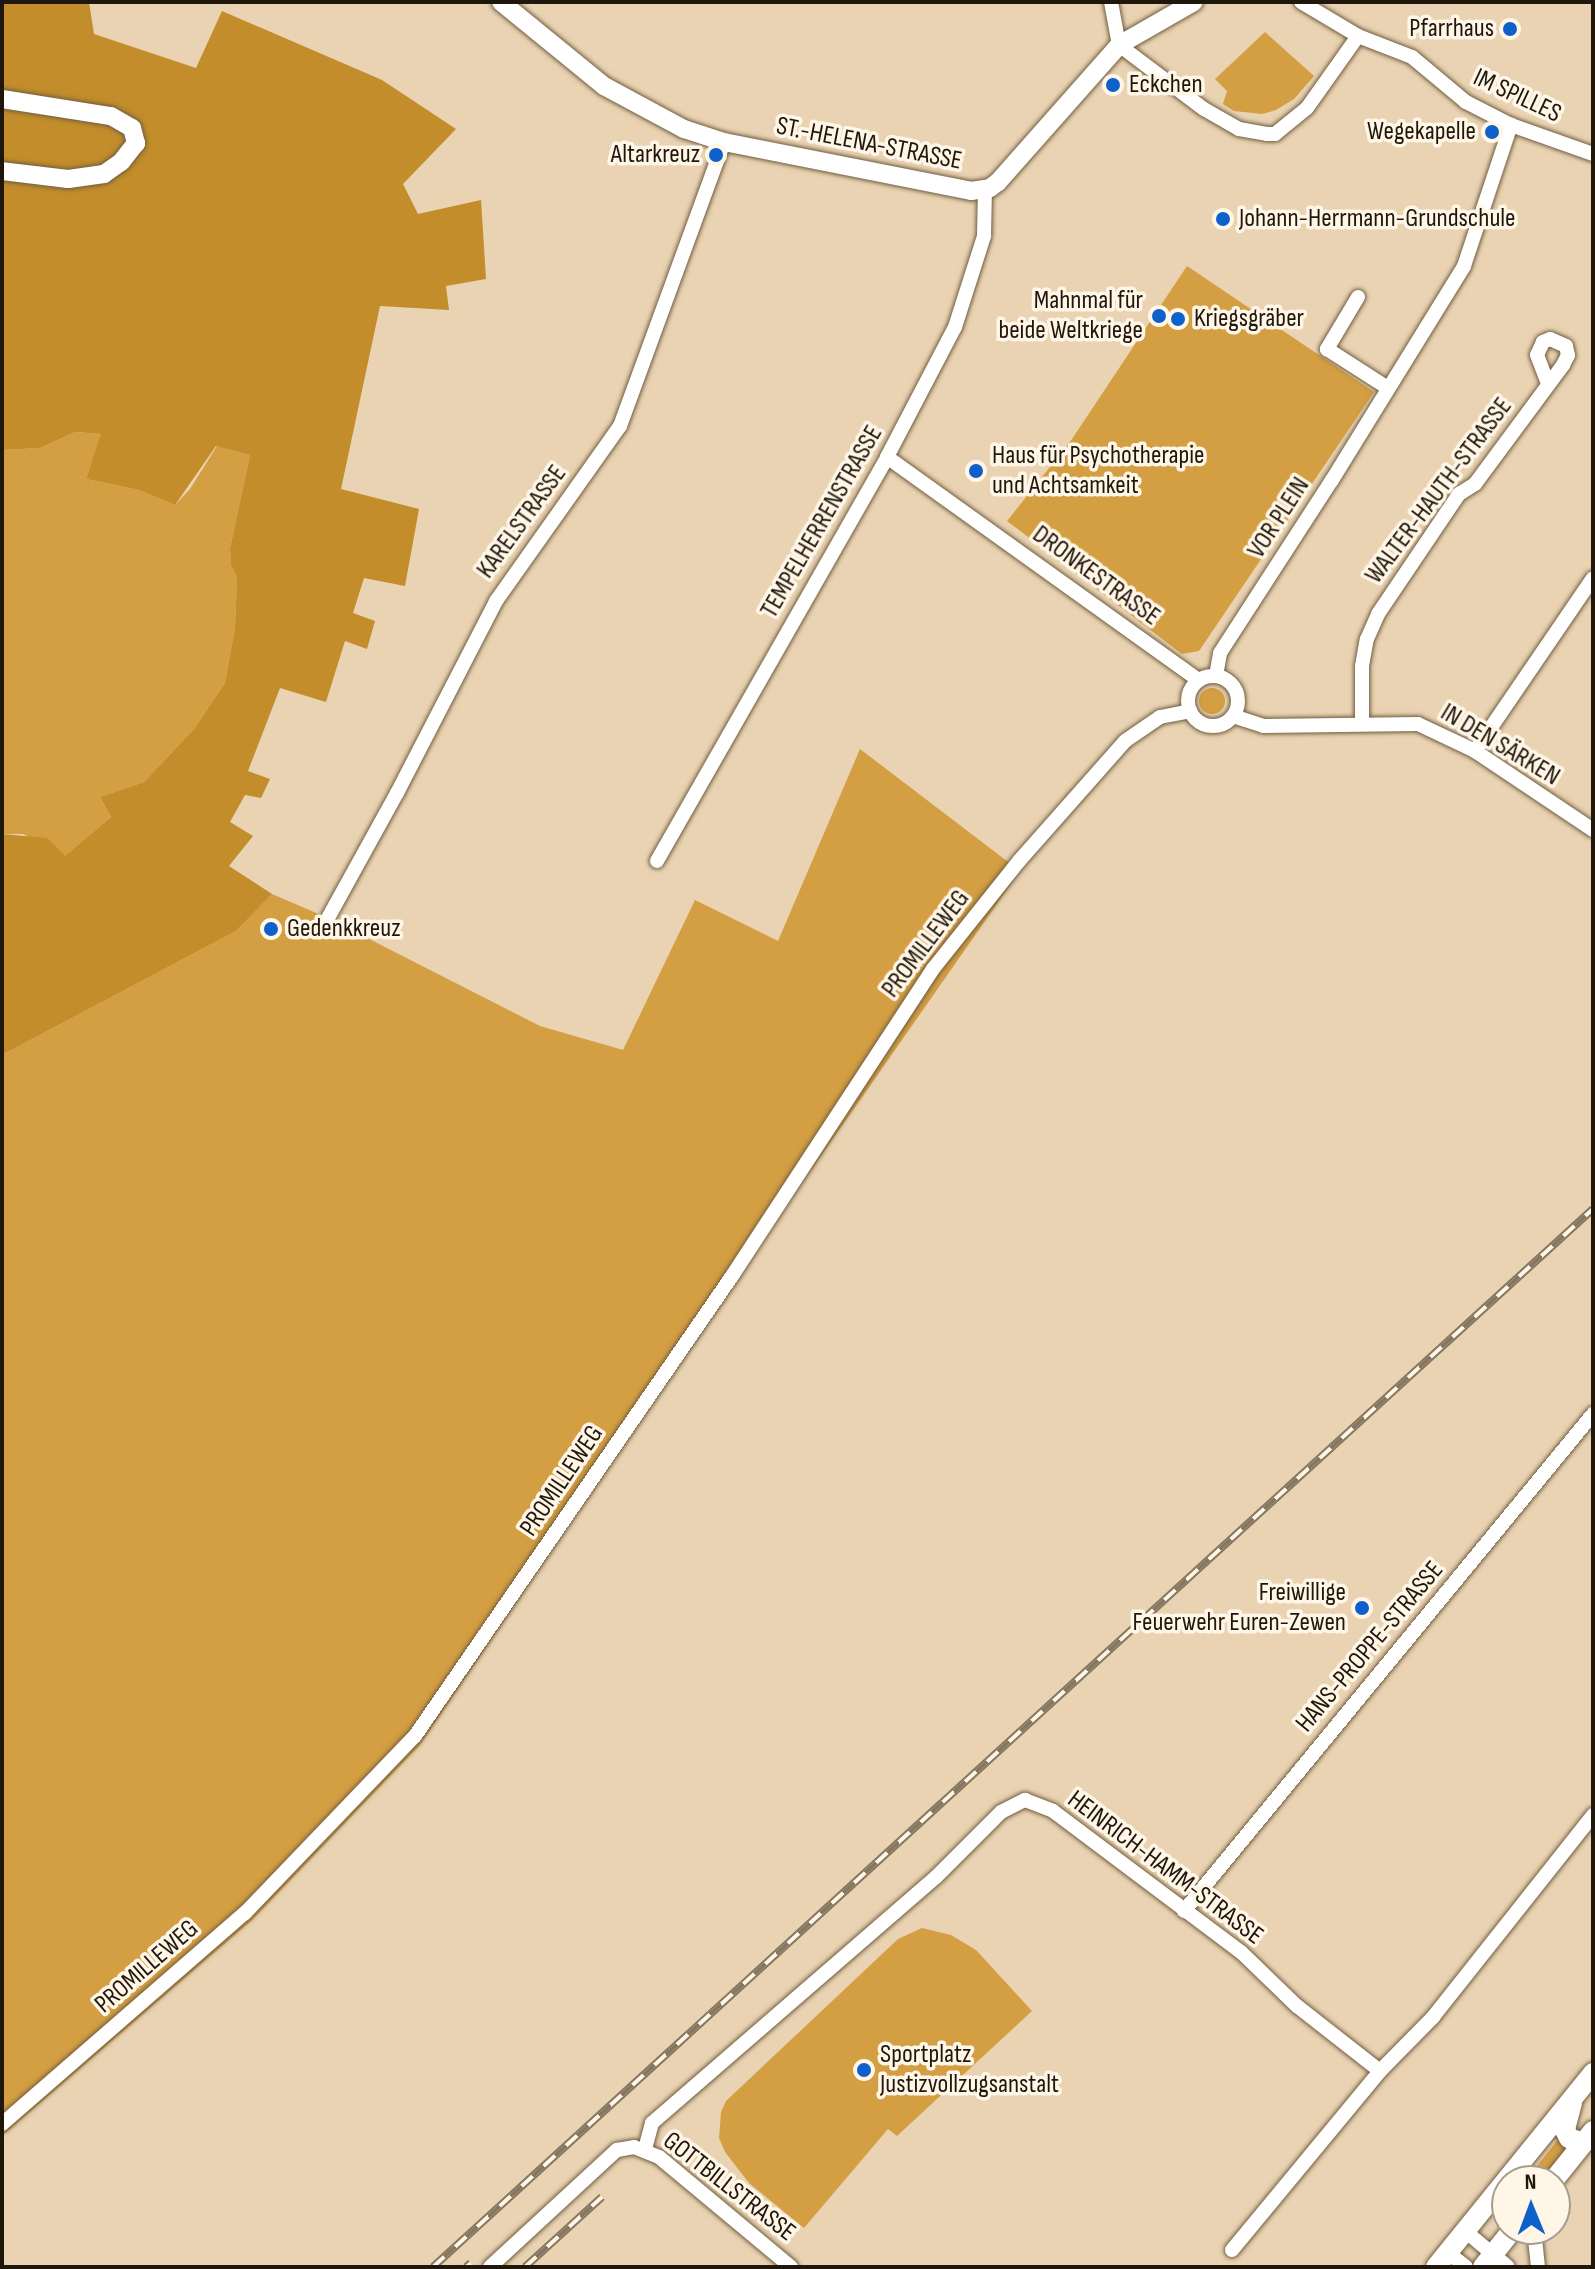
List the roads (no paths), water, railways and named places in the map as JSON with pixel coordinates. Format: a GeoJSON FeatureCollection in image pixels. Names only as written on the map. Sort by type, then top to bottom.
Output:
{"type":"FeatureCollection","features":[{"type":"Feature","properties":{"kind":"main road"},"geometry":{"type":"LineString","coordinates":[[1442,2259],[1593,2073]]}},
{"type":"Feature","properties":{"kind":"main road"},"geometry":{"type":"LineString","coordinates":[[1575,2095],[1565,2130],[1569,2138],[1588,2137]]}},
{"type":"Feature","properties":{"kind":"main road"},"geometry":{"type":"LineString","coordinates":[[1566,2165],[1588,2137]]}},
{"type":"Feature","properties":{"kind":"main road"},"geometry":{"type":"LineString","coordinates":[[1494,2263],[1504,2245]]}},
{"type":"Feature","properties":{"kind":"street","name":"ST.-HELENA-STRASSE"},"geometry":{"type":"LineString","coordinates":[[501,2],[604,86],[684,129],[724,142],[942,188],[992,186]]}},
{"type":"Feature","properties":{"kind":"street"},"geometry":{"type":"LineString","coordinates":[[1111,2],[1119,45],[1204,109],[1239,129],[1275,134],[1307,108],[1358,36]]}},
{"type":"Feature","properties":{"kind":"street"},"geometry":{"type":"LineString","coordinates":[[992,186],[1119,45],[1194,2]]}},
{"type":"Feature","properties":{"kind":"street","name":"IM SPILLES"},"geometry":{"type":"LineString","coordinates":[[1301,2],[1358,36],[1412,57],[1466,102],[1511,125],[1593,154]]}},
{"type":"Feature","properties":{"kind":"street"},"geometry":{"type":"LineString","coordinates":[[2,99],[111,116],[132,128],[136,143],[121,162],[104,174],[68,179],[2,171]]}},
{"type":"Feature","properties":{"kind":"street","name":"VOR PLEIN"},"geometry":{"type":"LineString","coordinates":[[1216,676],[1220,653],[1464,266],[1511,125]]}},
{"type":"Feature","properties":{"kind":"street","name":"KARELSTRASSE"},"geometry":{"type":"LineString","coordinates":[[328,918],[397,793],[496,601],[620,426],[724,142]]}},
{"type":"Feature","properties":{"kind":"street","name":"TEMPELHERRENSTRASSE"},"geometry":{"type":"LineString","coordinates":[[657,861],[887,457],[955,327],[984,236],[992,186]]}},
{"type":"Feature","properties":{"kind":"street"},"geometry":{"type":"LineString","coordinates":[[1358,297],[1327,349],[1388,388]]}},
{"type":"Feature","properties":{"kind":"street","name":"WALTER-HAUTH-STRASSE"},"geometry":{"type":"LineString","coordinates":[[1362,723],[1362,666],[1367,639],[1378,614],[1459,494],[1475,484],[1548,383]]}},
{"type":"Feature","properties":{"kind":"street","name":"DRONKESTRASSE"},"geometry":{"type":"LineString","coordinates":[[887,457],[1198,680]]}},
{"type":"Feature","properties":{"kind":"street"},"geometry":{"type":"LineString","coordinates":[[1475,751],[1593,578]]}},
{"type":"Feature","properties":{"kind":"street"},"geometry":{"type":"LineString","coordinates":[[1216,676],[1234,688],[1238,702],[1233,716],[1213,726],[1199,722],[1190,711],[1188,697],[1198,680],[1216,676]]}},
{"type":"Feature","properties":{"kind":"street","name":"PROMILLEWEG"},"geometry":{"type":"LineString","coordinates":[[2,2124],[245,1913],[415,1736],[732,1276],[933,969],[1078,792],[1135,732],[1160,717],[1190,711]]}},
{"type":"Feature","properties":{"kind":"street","name":"IN DEN SÄRKEN"},"geometry":{"type":"LineString","coordinates":[[1233,716],[1263,726],[1418,724],[1475,751],[1593,830]]}},
{"type":"Feature","properties":{"kind":"street","name":"HANS-PROPPE-STRASSE"},"geometry":{"type":"LineString","coordinates":[[1184,1911],[1593,1414]]}},
{"type":"Feature","properties":{"kind":"street","name":"HEINRICH-HAMM-STRASSE"},"geometry":{"type":"LineString","coordinates":[[645,2149],[652,2123],[944,1869],[1001,1812],[1025,1800],[1053,1811],[1241,1952],[1297,2006],[1380,2071]]}},
{"type":"Feature","properties":{"kind":"street"},"geometry":{"type":"LineString","coordinates":[[1232,2250],[1380,2071],[1433,2017],[1593,1815]]}},
{"type":"Feature","properties":{"kind":"street","name":"GOTTBILLSTRASSE"},"geometry":{"type":"LineString","coordinates":[[490,2267],[617,2150],[645,2149],[659,2157],[791,2267]]}},
{"type":"Feature","properties":{"kind":"street"},"geometry":{"type":"LineString","coordinates":[[1464,2230],[1494,2263]]}},
{"type":"Feature","properties":{"kind":"street"},"geometry":{"type":"LineString","coordinates":[[1536,2245],[1538,2267]]}},
{"type":"Feature","properties":{"kind":"street"},"geometry":{"type":"LineString","coordinates":[[1442,2259],[1466,2267]]}},
{"type":"Feature","properties":{"kind":"railway"},"geometry":{"type":"LineString","coordinates":[[433,2267],[1593,1209]]}},
{"type":"Feature","properties":{"kind":"railway"},"geometry":{"type":"LineString","coordinates":[[525,2267],[602,2197]]}},
{"type":"Feature","properties":{"kind":"railway"},"geometry":{"type":"LineString","coordinates":[[466,2267],[471,2263]]}},
{"type":"Feature","properties":{"kind":"place","name":"Pfarrhaus"},"geometry":{"type":"Point","coordinates":[1510,29]}},
{"type":"Feature","properties":{"kind":"place","name":"Eckchen"},"geometry":{"type":"Point","coordinates":[1113,85]}},
{"type":"Feature","properties":{"kind":"place","name":"Wegekapelle"},"geometry":{"type":"Point","coordinates":[1492,132]}},
{"type":"Feature","properties":{"kind":"place","name":"Altarkreuz"},"geometry":{"type":"Point","coordinates":[716,155]}},
{"type":"Feature","properties":{"kind":"place","name":"Johann-Herrmann-Grundschule"},"geometry":{"type":"Point","coordinates":[1223,219]}},
{"type":"Feature","properties":{"kind":"place","name":"Mahnmal für beide Weltkriege"},"geometry":{"type":"Point","coordinates":[1159,316]}},
{"type":"Feature","properties":{"kind":"place","name":"Kriegsgräber"},"geometry":{"type":"Point","coordinates":[1178,319]}},
{"type":"Feature","properties":{"kind":"place","name":"Haus für Psychotherapie und Achtsamkeit"},"geometry":{"type":"Point","coordinates":[976,471]}},
{"type":"Feature","properties":{"kind":"place","name":"Gedenkkreuz"},"geometry":{"type":"Point","coordinates":[271,929]}},
{"type":"Feature","properties":{"kind":"place","name":"Freiwillige Feuerwehr Euren-Zewen"},"geometry":{"type":"Point","coordinates":[1362,1608]}},
{"type":"Feature","properties":{"kind":"place","name":"Sportplatz Justizvollzugsanstalt"},"geometry":{"type":"Point","coordinates":[864,2070]}}]}
